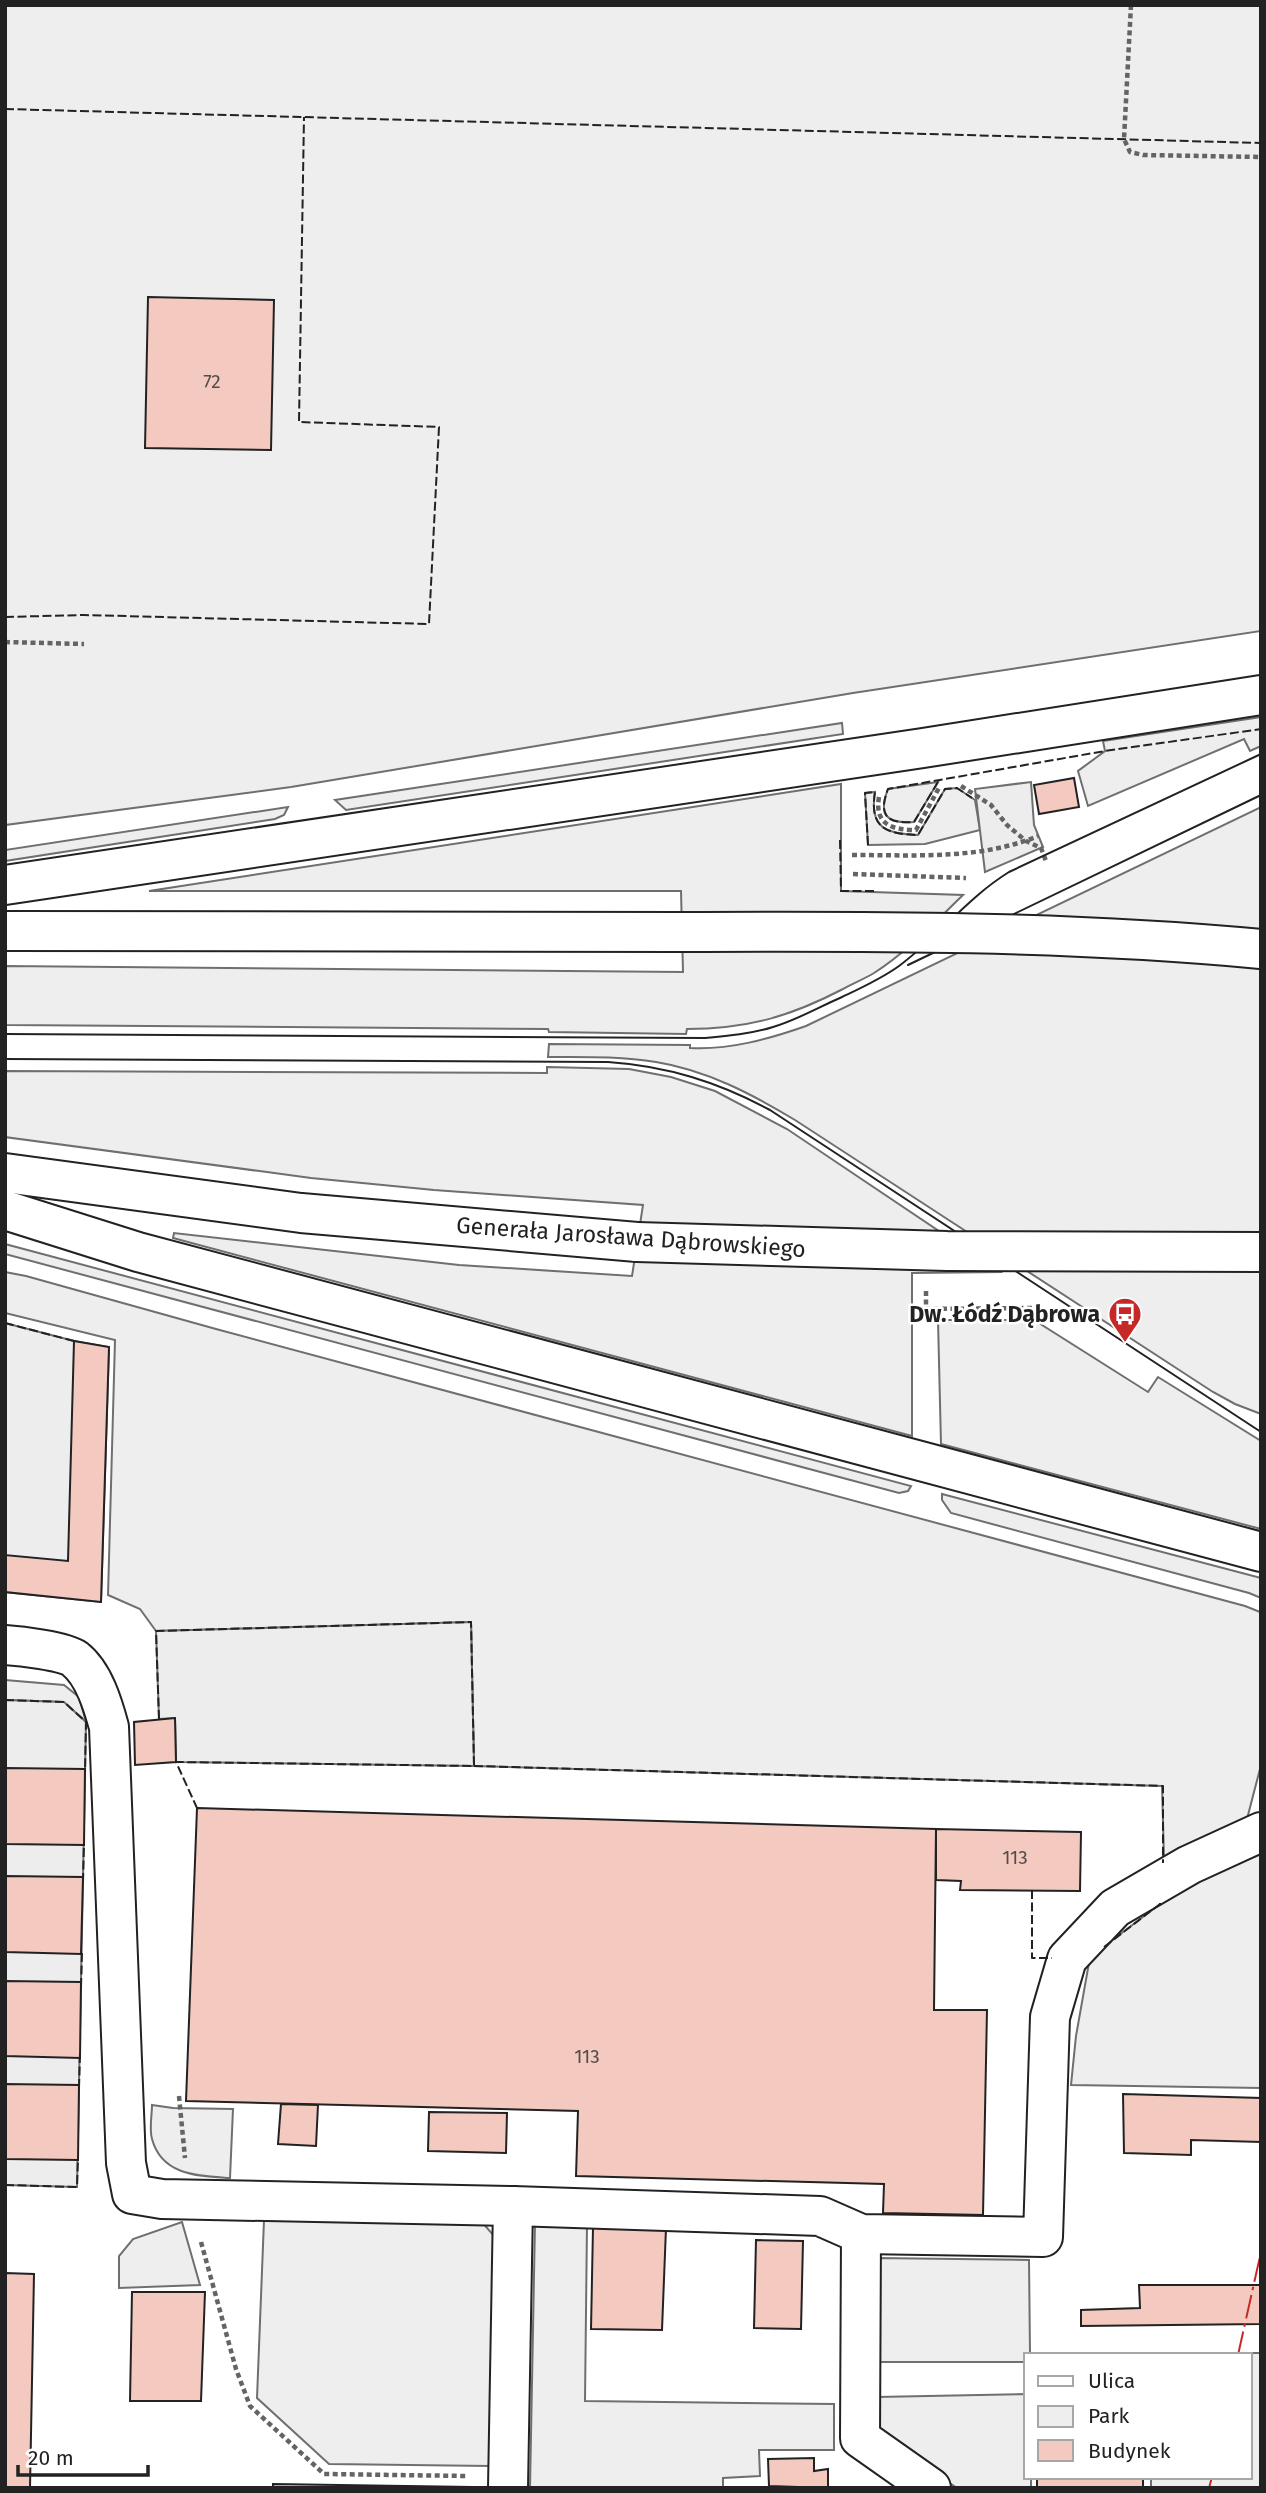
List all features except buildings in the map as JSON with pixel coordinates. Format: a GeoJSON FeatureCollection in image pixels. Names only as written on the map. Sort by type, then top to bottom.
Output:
{"type":"FeatureCollection","features":[{"type":"Feature","properties":{"kind":"main road"},"geometry":{"type":"LineString","coordinates":[[5,885],[1261,695]]}},
{"type":"Feature","properties":{"kind":"main road"},"geometry":{"type":"LineString","coordinates":[[5,931],[889,931],[1086,936],[1261,949]]}},
{"type":"Feature","properties":{"kind":"main road","name":"Generała Jarosława Dąbrowskiego"},"geometry":{"type":"LineString","coordinates":[[5,1173],[301,1213],[637,1242],[947,1251],[1261,1252]]}},
{"type":"Feature","properties":{"kind":"main road"},"geometry":{"type":"LineString","coordinates":[[5,1210],[138,1252],[1261,1552]]}},
{"type":"Feature","properties":{"kind":"main road"},"geometry":{"type":"LineString","coordinates":[[5,1645],[29,1647],[74,1658],[98,1689],[109,1727],[128,2174],[132,2194],[188,2199],[820,2216],[861,2234],[1043,2237],[1050,2017],[1067,1959],[1115,1908],[1189,1865],[1261,1832]]}},
{"type":"Feature","properties":{"kind":"main road"},"geometry":{"type":"LineString","coordinates":[[508,2482],[513,2206]]}},
{"type":"Feature","properties":{"kind":"main road"},"geometry":{"type":"LineString","coordinates":[[861,2234],[859,2438],[931,2488]]}},
{"type":"Feature","properties":{"kind":"path"},"geometry":{"type":"LineString","coordinates":[[1131,5],[1124,139],[1130,152],[1143,155],[1261,157]]}},
{"type":"Feature","properties":{"kind":"path"},"geometry":{"type":"LineString","coordinates":[[5,642],[84,644]]}},
{"type":"Feature","properties":{"kind":"path"},"geometry":{"type":"LineString","coordinates":[[955,783],[991,805],[1007,825],[1026,841],[1041,848],[1046,861]]}},
{"type":"Feature","properties":{"kind":"path"},"geometry":{"type":"LineString","coordinates":[[879,794],[877,805],[880,817],[886,824],[897,830],[916,830],[940,785],[948,784]]}},
{"type":"Feature","properties":{"kind":"path"},"geometry":{"type":"LineString","coordinates":[[852,855],[984,853],[1038,836]]}},
{"type":"Feature","properties":{"kind":"path"},"geometry":{"type":"LineString","coordinates":[[853,874],[966,878]]}},
{"type":"Feature","properties":{"kind":"path"},"geometry":{"type":"LineString","coordinates":[[926,1309],[1033,1308]]}},
{"type":"Feature","properties":{"kind":"path"},"geometry":{"type":"LineString","coordinates":[[179,2096],[188,2199],[236,2370],[250,2406],[324,2474],[508,2482]]}},
{"type":"Feature","properties":{"kind":"green space"},"geometry":{"type":"Polygon","coordinates":[[[5,5],[1261,5],[1261,631],[853,693],[291,787],[5,825],[5,5]]]}},
{"type":"Feature","properties":{"kind":"green space"},"geometry":{"type":"Polygon","coordinates":[[[1261,717],[1261,746],[1250,751],[1244,739],[1088,806],[1078,771],[1105,751],[1103,741],[1261,717]]]}},
{"type":"Feature","properties":{"kind":"green space"},"geometry":{"type":"Polygon","coordinates":[[[842,723],[843,734],[346,810],[335,800],[842,723]]]}},
{"type":"Feature","properties":{"kind":"green space"},"geometry":{"type":"Polygon","coordinates":[[[938,782],[914,822],[891,819],[884,811],[888,789],[938,782]]]}},
{"type":"Feature","properties":{"kind":"green space"},"geometry":{"type":"Polygon","coordinates":[[[841,784],[841,891],[963,895],[910,946],[874,973],[822,999],[767,1020],[729,1027],[687,1029],[686,1034],[549,1032],[548,1029],[5,1025],[5,966],[683,972],[681,891],[149,891],[841,784]]]}},
{"type":"Feature","properties":{"kind":"green space"},"geometry":{"type":"Polygon","coordinates":[[[957,788],[975,800],[980,830],[925,844],[868,845],[865,793],[875,792],[875,814],[882,827],[897,833],[918,835],[945,789],[957,788]]]}},
{"type":"Feature","properties":{"kind":"green space"},"geometry":{"type":"Polygon","coordinates":[[[288,807],[284,815],[275,819],[5,861],[5,850],[288,807]]]}},
{"type":"Feature","properties":{"kind":"green space"},"geometry":{"type":"Polygon","coordinates":[[[1261,807],[1261,1414],[1213,1392],[795,1120],[745,1092],[711,1077],[656,1062],[616,1058],[548,1057],[549,1044],[720,1047],[764,1039],[806,1026],[1261,807]]]}},
{"type":"Feature","properties":{"kind":"green space"},"geometry":{"type":"Polygon","coordinates":[[[547,1067],[629,1069],[671,1077],[715,1091],[787,1129],[1000,1272],[912,1273],[912,1436],[173,1238],[174,1233],[459,1265],[632,1276],[643,1205],[311,1178],[5,1137],[5,1071],[547,1073],[547,1067]]]}},
{"type":"Feature","properties":{"kind":"green space"},"geometry":{"type":"Polygon","coordinates":[[[5,1244],[911,1486],[908,1491],[899,1493],[5,1254],[5,1244]]]}},
{"type":"Feature","properties":{"kind":"green space"},"geometry":{"type":"Polygon","coordinates":[[[5,1272],[1260,1612],[1261,1765],[1247,1819],[1164,1858],[1162,1786],[474,1766],[471,1622],[156,1631],[140,1609],[108,1595],[115,1340],[5,1313],[5,1272]]]}},
{"type":"Feature","properties":{"kind":"green space"},"geometry":{"type":"Polygon","coordinates":[[[938,1320],[1034,1320],[1148,1392],[1158,1377],[1261,1441],[1261,1529],[941,1444],[938,1320]]]}},
{"type":"Feature","properties":{"kind":"green space"},"geometry":{"type":"Polygon","coordinates":[[[942,1494],[1261,1578],[1261,1598],[951,1513],[942,1500],[942,1494]]]}},
{"type":"Feature","properties":{"kind":"green space"},"geometry":{"type":"Polygon","coordinates":[[[5,1680],[64,1685],[79,1697],[86,1722],[63,1702],[5,1700],[5,1680]]]}},
{"type":"Feature","properties":{"kind":"green space"},"geometry":{"type":"Polygon","coordinates":[[[1261,1854],[1261,2088],[1071,2085],[1076,2036],[1090,1957],[1160,1904],[1217,1871],[1261,1854]]]}},
{"type":"Feature","properties":{"kind":"green space"},"geometry":{"type":"Polygon","coordinates":[[[152,2105],[233,2109],[230,2178],[183,2172],[164,2160],[151,2135],[152,2105]]]}},
{"type":"Feature","properties":{"kind":"green space"},"geometry":{"type":"Polygon","coordinates":[[[264,2220],[482,2222],[495,2237],[490,2466],[329,2464],[257,2398],[264,2220]]]}},
{"type":"Feature","properties":{"kind":"green space"},"geometry":{"type":"Polygon","coordinates":[[[182,2222],[200,2285],[119,2288],[119,2256],[133,2239],[182,2222]]]}},
{"type":"Feature","properties":{"kind":"green space"},"geometry":{"type":"Polygon","coordinates":[[[535,2223],[587,2224],[585,2401],[834,2404],[834,2450],[759,2450],[760,2476],[723,2478],[723,2488],[530,2488],[535,2223]]]}},
{"type":"Feature","properties":{"kind":"green space"},"geometry":{"type":"Polygon","coordinates":[[[876,2258],[1029,2260],[1030,2353],[1024,2353],[1024,2362],[876,2362],[876,2258]]]}},
{"type":"Feature","properties":{"kind":"green space"},"geometry":{"type":"Polygon","coordinates":[[[1252,2353],[1261,2353],[1261,2488],[1151,2488],[1151,2479],[1252,2479],[1252,2353]]]}},
{"type":"Feature","properties":{"kind":"green space"},"geometry":{"type":"Polygon","coordinates":[[[1024,2394],[1024,2479],[1031,2479],[1031,2488],[957,2488],[876,2433],[877,2397],[1024,2394]]]}},
{"type":"Feature","properties":{"kind":"shaded area"},"geometry":{"type":"Polygon","coordinates":[[[1031,782],[1034,825],[1043,847],[985,872],[975,789],[1031,782]]]}},
{"type":"Feature","properties":{"kind":"shaded area"},"geometry":{"type":"Polygon","coordinates":[[[5,1323],[109,1347],[101,1602],[5,1592],[5,1323]]]}},
{"type":"Feature","properties":{"kind":"shaded area"},"geometry":{"type":"Polygon","coordinates":[[[471,1622],[474,1766],[176,1762],[175,1718],[159,1719],[156,1631],[471,1622]]]}},
{"type":"Feature","properties":{"kind":"shaded area"},"geometry":{"type":"Polygon","coordinates":[[[5,1700],[64,1702],[86,1722],[77,2187],[5,2185],[5,1700]]]}},
{"type":"Feature","properties":{"kind":"tram line"},"geometry":{"type":"LineString","coordinates":[[5,1034],[704,1038],[756,1031],[799,1017],[892,971],[1009,872],[1261,754]]}},
{"type":"Feature","properties":{"kind":"tram line"},"geometry":{"type":"LineString","coordinates":[[908,965],[1261,795]]}},
{"type":"Feature","properties":{"kind":"tram line"},"geometry":{"type":"LineString","coordinates":[[5,1059],[608,1062],[651,1067],[692,1077],[731,1091],[770,1110],[1261,1432]]}},
{"type":"Feature","properties":{"kind":"fence"},"geometry":{"type":"LineString","coordinates":[[5,109],[1261,143]]}},
{"type":"Feature","properties":{"kind":"fence"},"geometry":{"type":"LineString","coordinates":[[5,394],[6,109]]}},
{"type":"Feature","properties":{"kind":"fence"},"geometry":{"type":"LineString","coordinates":[[5,617],[84,615],[429,624],[439,427],[299,422],[304,117]]}},
{"type":"Feature","properties":{"kind":"fence"},"geometry":{"type":"LineString","coordinates":[[938,782],[914,822],[897,821],[887,816],[884,805],[888,789],[1105,751],[1261,729]]}},
{"type":"Feature","properties":{"kind":"fence"},"geometry":{"type":"LineString","coordinates":[[868,845],[865,793],[875,792],[875,814],[883,827],[897,833],[918,835],[945,789],[957,788],[972,798]]}},
{"type":"Feature","properties":{"kind":"fence"},"geometry":{"type":"LineString","coordinates":[[840,840],[841,891],[877,891]]}},
{"type":"Feature","properties":{"kind":"fence"},"geometry":{"type":"LineString","coordinates":[[5,1323],[74,1341]]}},
{"type":"Feature","properties":{"kind":"fence"},"geometry":{"type":"LineString","coordinates":[[159,1719],[156,1631],[471,1622],[474,1766],[176,1762],[197,1808]]}},
{"type":"Feature","properties":{"kind":"fence"},"geometry":{"type":"LineString","coordinates":[[5,1700],[64,1702],[86,1722],[85,1773]]}},
{"type":"Feature","properties":{"kind":"fence"},"geometry":{"type":"LineString","coordinates":[[474,1766],[1163,1786],[1163,1863]]}},
{"type":"Feature","properties":{"kind":"fence"},"geometry":{"type":"LineString","coordinates":[[83,1882],[84,1843]]}},
{"type":"Feature","properties":{"kind":"fence"},"geometry":{"type":"LineString","coordinates":[[1032,1890],[1032,1958],[1052,1958]]}},
{"type":"Feature","properties":{"kind":"fence"},"geometry":{"type":"LineString","coordinates":[[1104,1947],[1160,1904],[1160,1901]]}},
{"type":"Feature","properties":{"kind":"fence"},"geometry":{"type":"LineString","coordinates":[[81,1987],[82,1952]]}},
{"type":"Feature","properties":{"kind":"fence"},"geometry":{"type":"LineString","coordinates":[[79,2088],[80,2053]]}},
{"type":"Feature","properties":{"kind":"fence"},"geometry":{"type":"LineString","coordinates":[[5,2185],[77,2187],[78,2158]]}},
{"type":"Feature","properties":{"kind":"power"},"geometry":{"type":"LineString","coordinates":[[1238,2353],[1261,2252]]}},
{"type":"Feature","properties":{"kind":"power"},"geometry":{"type":"LineString","coordinates":[[1209,2488],[1211,2479]]}},
{"type":"Feature","properties":{"kind":"place","name":"Dw. Łódź Dąbrowa"},"geometry":{"type":"Point","coordinates":[1125,1344]}}]}
